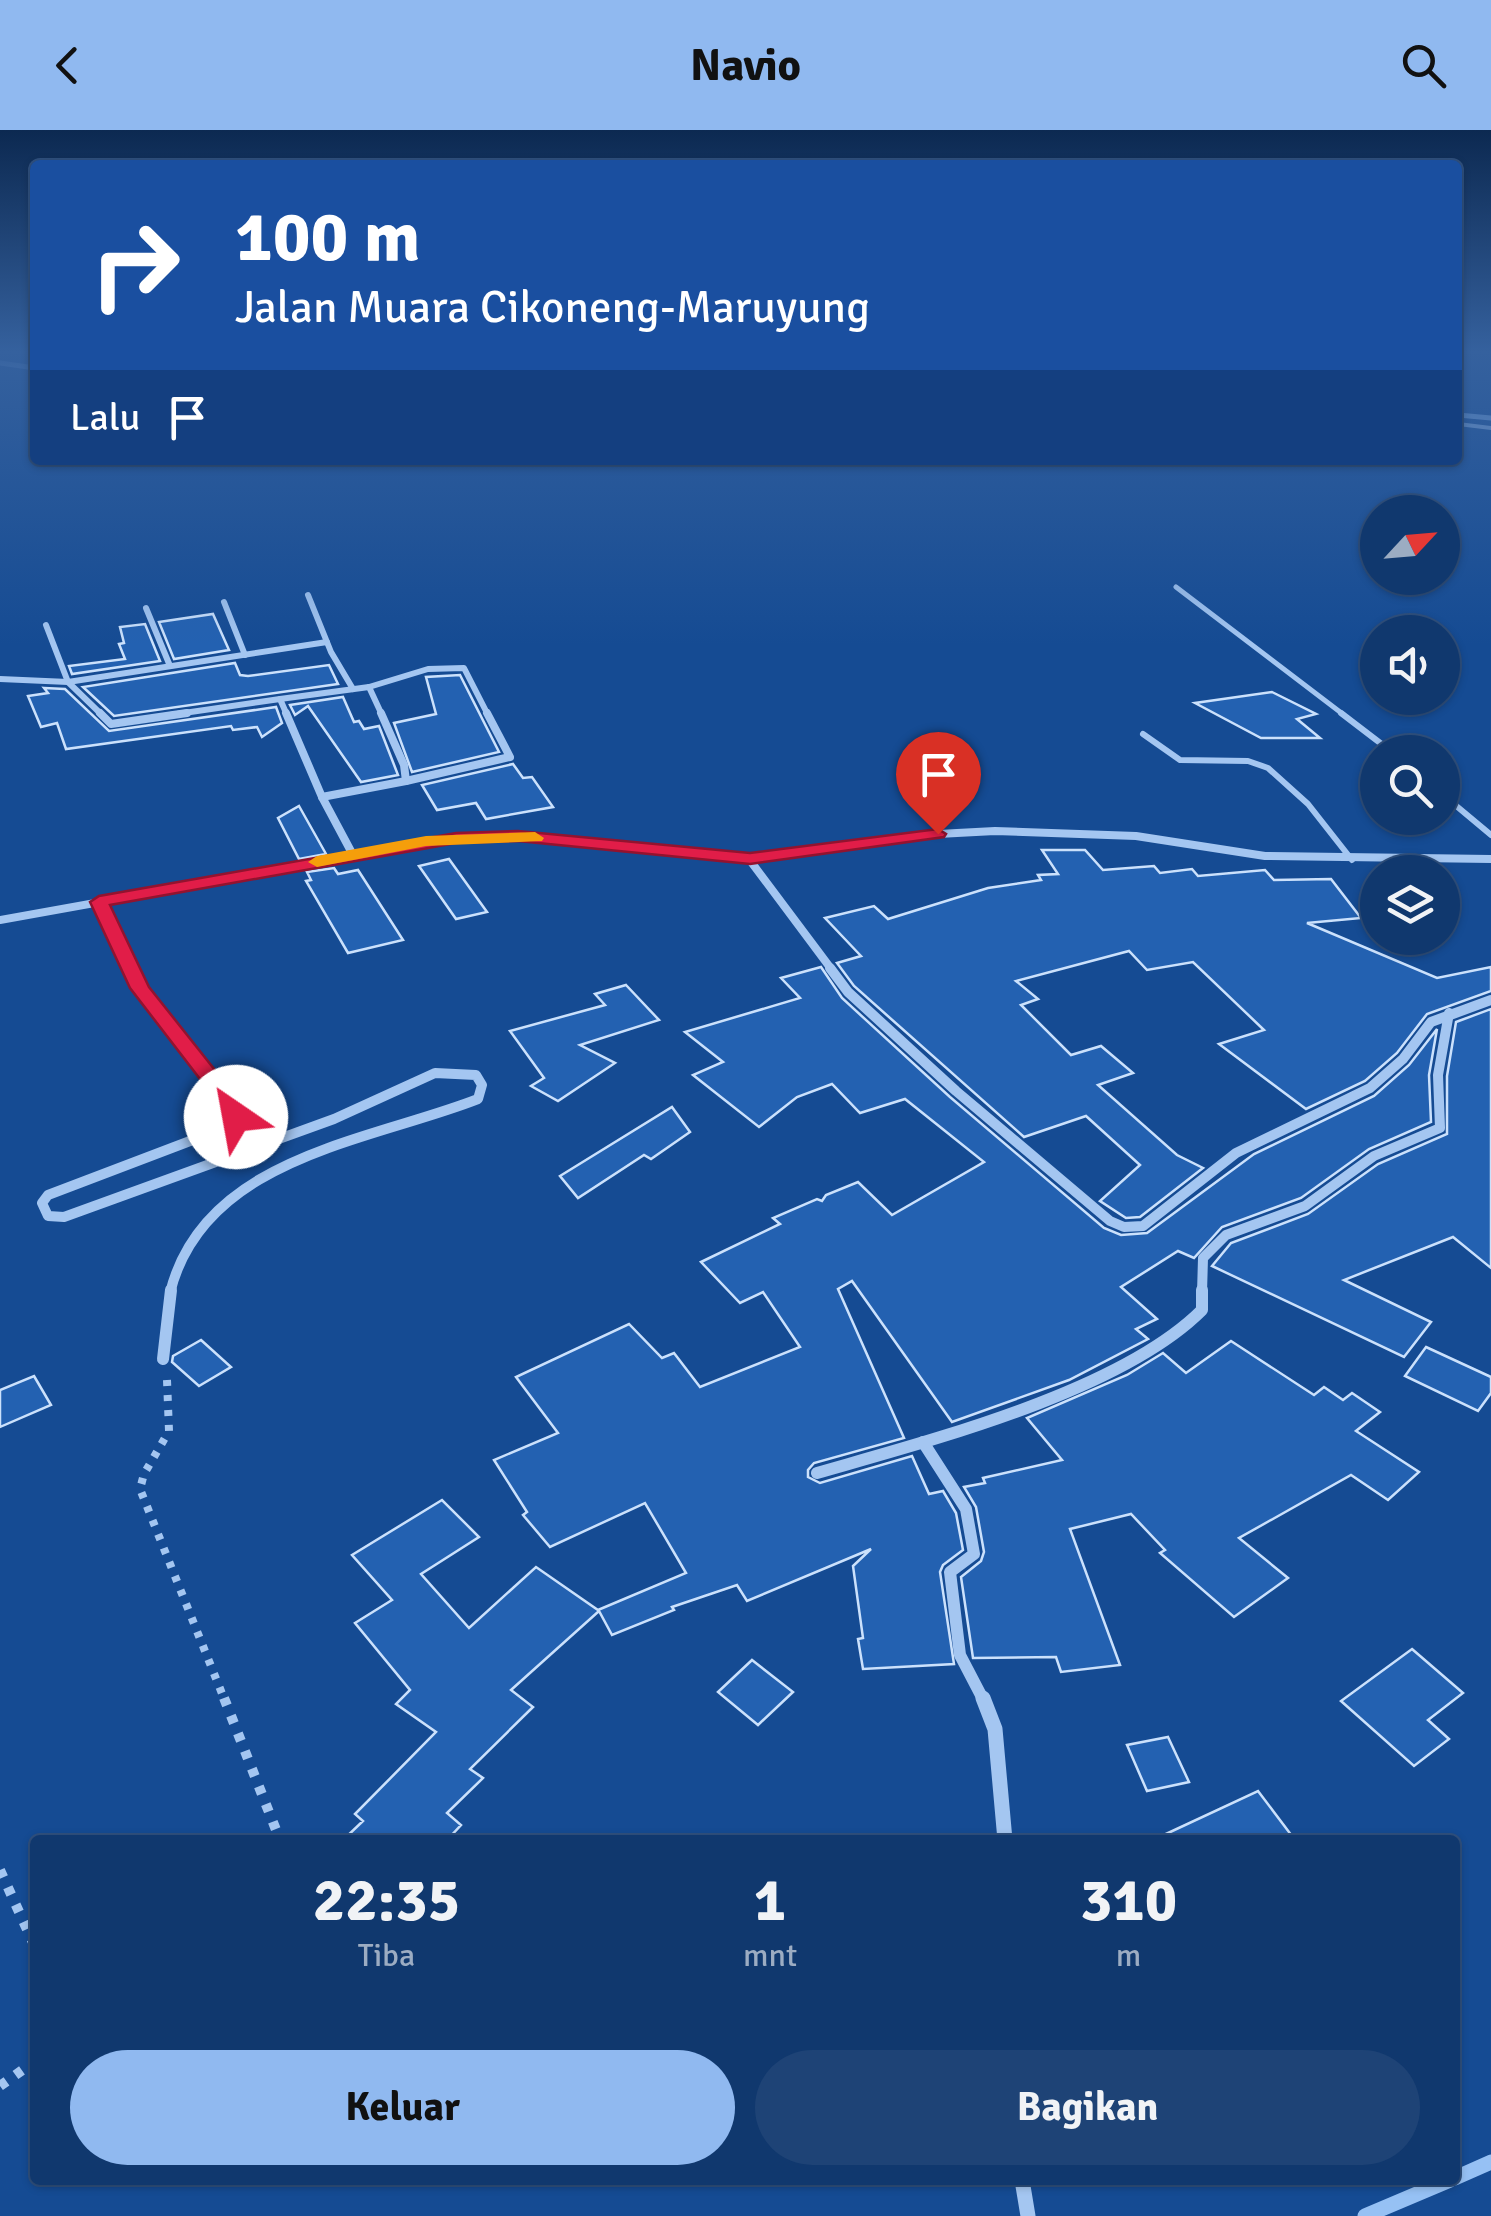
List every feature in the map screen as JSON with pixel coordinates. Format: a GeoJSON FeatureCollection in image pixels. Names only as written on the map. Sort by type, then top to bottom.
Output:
{"type":"FeatureCollection","features":[{"type":"Feature","properties":{"kind":"street"},"geometry":{"type":"LineString","coordinates":[[308,595],[352,689]]}},
{"type":"Feature","properties":{"kind":"street"},"geometry":{"type":"LineString","coordinates":[[224,602],[245,655]]}},
{"type":"Feature","properties":{"kind":"street"},"geometry":{"type":"LineString","coordinates":[[146,608],[170,666]]}},
{"type":"Feature","properties":{"kind":"street"},"geometry":{"type":"LineString","coordinates":[[46,625],[68,682],[114,724],[352,689],[428,668],[462,666],[510,756],[322,797]]}},
{"type":"Feature","properties":{"kind":"street"},"geometry":{"type":"LineString","coordinates":[[0,679],[68,682],[328,642]]}},
{"type":"Feature","properties":{"kind":"street"},"geometry":{"type":"LineString","coordinates":[[369,686],[404,764],[406,781]]}},
{"type":"Feature","properties":{"kind":"street"},"geometry":{"type":"LineString","coordinates":[[280,699],[322,797],[353,855]]}},
{"type":"Feature","properties":{"kind":"street"},"geometry":{"type":"LineString","coordinates":[[0,920],[426,841],[518,836],[750,859],[938,834],[995,832],[1136,836],[1265,856],[1491,859]]}},
{"type":"Feature","properties":{"kind":"street"},"geometry":{"type":"LineString","coordinates":[[750,859],[848,992],[968,1102],[1110,1221],[1124,1227],[1144,1226],[1236,1154],[1370,1088],[1403,1059],[1431,1022],[1491,1000]]}},
{"type":"Feature","properties":{"kind":"street"},"geometry":{"type":"LineString","coordinates":[[99,902],[140,988],[223,1094],[236,1117],[219,1130],[48,1194],[42,1203],[48,1216],[64,1217],[334,1119],[435,1073],[456,1070],[476,1075],[482,1085],[478,1098],[446,1113],[288,1162],[258,1178],[204,1230],[174,1278],[165,1318],[163,1359]]}},
{"type":"Feature","properties":{"kind":"street"},"geometry":{"type":"LineString","coordinates":[[817,1473],[990,1422],[1094,1379],[1174,1336],[1202,1310],[1203,1258],[1213,1246],[1250,1223],[1304,1206],[1380,1152],[1440,1128],[1438,1075],[1450,1013]]}},
{"type":"Feature","properties":{"kind":"street"},"geometry":{"type":"LineString","coordinates":[[922,1442],[966,1509],[974,1554],[950,1572],[960,1655],[976,1680],[995,1729],[1005,1835]]}},
{"type":"Feature","properties":{"kind":"street"},"geometry":{"type":"LineString","coordinates":[[1023,2185],[1028,2216]]}},
{"type":"Feature","properties":{"kind":"lane"},"geometry":{"type":"LineString","coordinates":[[1176,586],[1370,735]]}},
{"type":"Feature","properties":{"kind":"lane"},"geometry":{"type":"LineString","coordinates":[[1142,734],[1167,757],[1182,764],[1244,760],[1260,763],[1304,802],[1352,860]]}},
{"type":"Feature","properties":{"kind":"lane"},"geometry":{"type":"LineString","coordinates":[[1460,809],[1491,835]]}},
{"type":"Feature","properties":{"kind":"path"},"geometry":{"type":"LineString","coordinates":[[163,1359],[171,1422],[167,1439],[142,1474],[140,1489],[278,1835]]}},
{"type":"Feature","properties":{"kind":"path"},"geometry":{"type":"LineString","coordinates":[[0,1870],[30,1936]]}},
{"type":"Feature","properties":{"kind":"path"},"geometry":{"type":"LineString","coordinates":[[0,2086],[30,2065]]}},
{"type":"Feature","properties":{"kind":"building"},"geometry":{"type":"Polygon","coordinates":[[[213,614],[229,650],[174,659],[159,622],[213,614]]]}},
{"type":"Feature","properties":{"kind":"building"},"geometry":{"type":"Polygon","coordinates":[[[145,624],[160,661],[72,674],[69,666],[125,659],[119,644],[124,643],[120,627],[145,624]]]}},
{"type":"Feature","properties":{"kind":"building"},"geometry":{"type":"Polygon","coordinates":[[[235,663],[240,675],[248,676],[329,665],[338,684],[114,716],[83,687],[235,663]]]}},
{"type":"Feature","properties":{"kind":"building"},"geometry":{"type":"Polygon","coordinates":[[[460,675],[499,752],[412,772],[394,723],[436,714],[426,677],[460,675]]]}},
{"type":"Feature","properties":{"kind":"building"},"geometry":{"type":"Polygon","coordinates":[[[44,688],[65,689],[109,731],[276,707],[282,723],[262,737],[257,727],[233,730],[231,726],[66,749],[57,723],[41,727],[28,696],[48,693],[44,688]]]}},
{"type":"Feature","properties":{"kind":"building"},"geometry":{"type":"Polygon","coordinates":[[[1272,692],[1316,714],[1297,719],[1320,738],[1261,738],[1195,703],[1272,692]]]}},
{"type":"Feature","properties":{"kind":"building"},"geometry":{"type":"Polygon","coordinates":[[[343,697],[354,722],[359,721],[364,729],[379,726],[398,775],[361,782],[308,706],[295,715],[290,705],[343,697]]]}},
{"type":"Feature","properties":{"kind":"building"},"geometry":{"type":"Polygon","coordinates":[[[513,764],[523,778],[532,777],[553,807],[486,819],[476,803],[437,810],[422,785],[513,764]]]}},
{"type":"Feature","properties":{"kind":"building"},"geometry":{"type":"Polygon","coordinates":[[[299,806],[326,854],[299,859],[278,818],[299,806]]]}},
{"type":"Feature","properties":{"kind":"building"},"geometry":{"type":"Polygon","coordinates":[[[1042,850],[1085,850],[1103,870],[1154,866],[1160,873],[1192,869],[1198,876],[1265,870],[1274,880],[1331,879],[1360,918],[1307,923],[1360,945],[1360,955],[1383,955],[1437,978],[1491,967],[1491,991],[1427,1014],[1397,1053],[1365,1081],[1306,1109],[1219,1044],[1264,1030],[1193,962],[1147,970],[1129,951],[1016,981],[1038,999],[1021,1005],[1071,1055],[1101,1046],[1133,1073],[1098,1085],[1177,1155],[1203,1168],[1140,1217],[1126,1218],[1100,1201],[1140,1165],[1086,1116],[1024,1137],[854,986],[837,963],[861,956],[825,918],[874,906],[888,919],[988,888],[1058,874],[1042,850]]]}},
{"type":"Feature","properties":{"kind":"building"},"geometry":{"type":"Polygon","coordinates":[[[449,859],[487,912],[456,919],[419,866],[449,859]]]}},
{"type":"Feature","properties":{"kind":"building"},"geometry":{"type":"Polygon","coordinates":[[[334,868],[338,874],[358,870],[403,940],[348,953],[306,881],[311,880],[307,872],[334,868]]]}},
{"type":"Feature","properties":{"kind":"building"},"geometry":{"type":"Polygon","coordinates":[[[821,967],[842,998],[950,1097],[1104,1228],[1121,1235],[1147,1233],[1254,1154],[1374,1096],[1409,1065],[1437,1029],[1429,1075],[1431,1122],[1369,1149],[1301,1198],[1222,1227],[1194,1258],[1178,1251],[1121,1287],[1157,1319],[1136,1329],[1148,1339],[1069,1380],[952,1422],[852,1281],[838,1289],[904,1438],[814,1463],[808,1477],[820,1483],[912,1456],[929,1494],[943,1491],[956,1513],[963,1550],[940,1572],[954,1664],[863,1669],[853,1566],[871,1549],[747,1601],[737,1585],[672,1607],[674,1610],[612,1635],[599,1611],[511,1690],[533,1707],[470,1769],[483,1778],[447,1813],[461,1825],[452,1835],[348,1835],[363,1821],[355,1814],[436,1732],[396,1704],[410,1690],[355,1623],[392,1600],[352,1555],[442,1500],[479,1537],[421,1574],[469,1628],[536,1567],[598,1610],[686,1573],[645,1503],[550,1547],[523,1515],[527,1512],[494,1460],[558,1433],[516,1377],[629,1324],[662,1358],[674,1353],[700,1387],[800,1347],[763,1292],[740,1303],[701,1262],[780,1224],[773,1218],[817,1199],[822,1201],[826,1195],[858,1182],[892,1215],[984,1162],[905,1099],[860,1113],[832,1084],[797,1097],[759,1127],[693,1075],[723,1062],[685,1032],[800,998],[781,978],[821,967]]]}},
{"type":"Feature","properties":{"kind":"building"},"geometry":{"type":"Polygon","coordinates":[[[626,985],[659,1020],[580,1045],[615,1063],[558,1101],[531,1086],[544,1078],[510,1031],[605,1005],[595,994],[626,985]]]}},
{"type":"Feature","properties":{"kind":"building"},"geometry":{"type":"Polygon","coordinates":[[[1491,1009],[1491,1268],[1453,1237],[1344,1280],[1431,1322],[1404,1357],[1212,1266],[1231,1243],[1308,1214],[1378,1164],[1447,1134],[1447,1076],[1456,1022],[1491,1009]]]}},
{"type":"Feature","properties":{"kind":"building"},"geometry":{"type":"Polygon","coordinates":[[[672,1107],[690,1132],[651,1159],[644,1155],[578,1198],[560,1176],[672,1107]]]}},
{"type":"Feature","properties":{"kind":"building"},"geometry":{"type":"Polygon","coordinates":[[[201,1340],[231,1367],[199,1386],[172,1362],[173,1356],[201,1340]]]}},
{"type":"Feature","properties":{"kind":"building"},"geometry":{"type":"Polygon","coordinates":[[[1231,1341],[1314,1395],[1324,1387],[1343,1400],[1352,1393],[1380,1412],[1356,1431],[1419,1472],[1388,1500],[1351,1475],[1239,1538],[1288,1578],[1234,1617],[1160,1553],[1165,1550],[1131,1514],[1070,1529],[1120,1665],[1061,1672],[1056,1657],[973,1658],[961,1577],[981,1561],[984,1552],[976,1507],[964,1487],[985,1483],[983,1478],[1062,1460],[1027,1418],[1127,1375],[1163,1353],[1186,1373],[1231,1341]]]}},
{"type":"Feature","properties":{"kind":"building"},"geometry":{"type":"Polygon","coordinates":[[[1426,1347],[1491,1377],[1491,1393],[1478,1411],[1405,1376],[1426,1347]]]}},
{"type":"Feature","properties":{"kind":"building"},"geometry":{"type":"Polygon","coordinates":[[[34,1376],[51,1405],[0,1427],[0,1390],[34,1376]]]}},
{"type":"Feature","properties":{"kind":"building"},"geometry":{"type":"Polygon","coordinates":[[[1412,1649],[1463,1693],[1428,1720],[1449,1739],[1414,1766],[1341,1701],[1412,1649]]]}},
{"type":"Feature","properties":{"kind":"building"},"geometry":{"type":"Polygon","coordinates":[[[752,1660],[793,1692],[758,1725],[718,1692],[752,1660]]]}},
{"type":"Feature","properties":{"kind":"building"},"geometry":{"type":"Polygon","coordinates":[[[1168,1737],[1189,1782],[1147,1791],[1127,1745],[1168,1737]]]}},
{"type":"Feature","properties":{"kind":"building"},"geometry":{"type":"Polygon","coordinates":[[[1258,1791],[1291,1835],[1164,1835],[1258,1791]]]}},
{"type":"Feature","properties":{"kind":"waterway"},"geometry":{"type":"LineString","coordinates":[[1460,2176],[1491,2162]]}},
{"type":"Feature","properties":{"kind":"waterway"},"geometry":{"type":"LineString","coordinates":[[1365,2216],[1438,2185]]}},
{"type":"Feature","properties":{"kind":"slow traffic"},"geometry":{"type":"LineString","coordinates":[[317,862],[426,841],[535,838]]}},
{"type":"Feature","properties":{"kind":"route"},"geometry":{"type":"LineString","coordinates":[[236,1117],[235,1110],[140,988],[99,902],[456,838],[518,836],[750,859],[938,834]]}}]}
